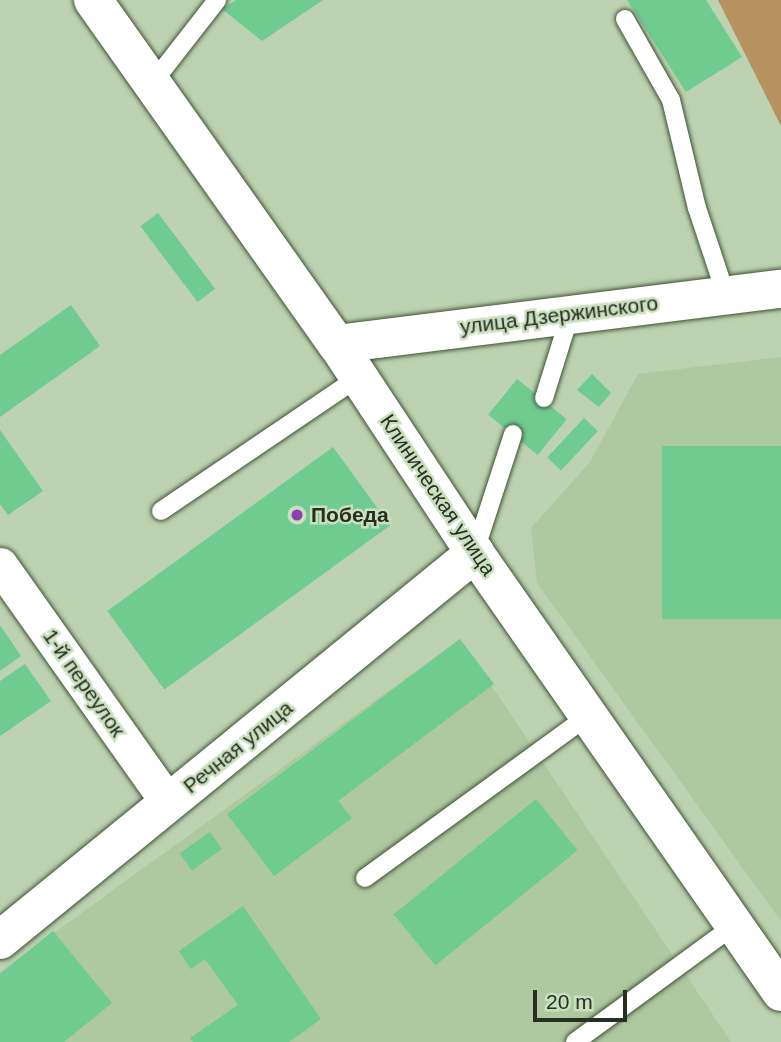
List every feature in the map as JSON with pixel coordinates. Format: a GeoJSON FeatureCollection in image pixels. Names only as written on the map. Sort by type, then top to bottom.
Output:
{"type":"FeatureCollection","features":[{"type":"Feature","properties":{"kind":"main road","name":"Клиническая улица"},"geometry":{"type":"LineString","coordinates":[[93,0],[154,81],[337,344],[475,553],[781,992]]}},
{"type":"Feature","properties":{"kind":"main road","name":"улица Дзержинского"},"geometry":{"type":"LineString","coordinates":[[337,344],[571,312],[781,289]]}},
{"type":"Feature","properties":{"kind":"main road","name":"Речная улица"},"geometry":{"type":"LineString","coordinates":[[0,940],[475,553]]}},
{"type":"Feature","properties":{"kind":"street","name":"1-й переулок"},"geometry":{"type":"LineString","coordinates":[[0,565],[169,802]]}},
{"type":"Feature","properties":{"kind":"lane"},"geometry":{"type":"LineString","coordinates":[[154,81],[217,0]]}},
{"type":"Feature","properties":{"kind":"lane"},"geometry":{"type":"LineString","coordinates":[[625,19],[671,100],[697,208],[726,295]]}},
{"type":"Feature","properties":{"kind":"lane"},"geometry":{"type":"LineString","coordinates":[[544,398],[571,312]]}},
{"type":"Feature","properties":{"kind":"lane"},"geometry":{"type":"LineString","coordinates":[[161,511],[359,377]]}},
{"type":"Feature","properties":{"kind":"lane"},"geometry":{"type":"LineString","coordinates":[[475,553],[513,434]]}},
{"type":"Feature","properties":{"kind":"lane"},"geometry":{"type":"LineString","coordinates":[[365,878],[589,715]]}},
{"type":"Feature","properties":{"kind":"lane"},"geometry":{"type":"LineString","coordinates":[[575,1042],[735,925]]}},
{"type":"Feature","properties":{"kind":"shaded area"},"geometry":{"type":"Polygon","coordinates":[[[718,0],[781,0],[781,126],[718,0]]]}},
{"type":"Feature","properties":{"kind":"shaded area"},"geometry":{"type":"Polygon","coordinates":[[[781,357],[781,921],[537,583],[531,528],[590,462],[638,374],[781,357]]]}},
{"type":"Feature","properties":{"kind":"shaded area"},"geometry":{"type":"Polygon","coordinates":[[[460,639],[731,1042],[0,1042],[0,972],[460,639]]]}},
{"type":"Feature","properties":{"kind":"building"},"geometry":{"type":"Polygon","coordinates":[[[236,0],[323,0],[262,41],[222,9],[236,0]]]}},
{"type":"Feature","properties":{"kind":"building"},"geometry":{"type":"Polygon","coordinates":[[[627,0],[706,0],[742,57],[686,92],[627,0]]]}},
{"type":"Feature","properties":{"kind":"building"},"geometry":{"type":"Polygon","coordinates":[[[158,213],[215,289],[198,302],[140,226],[158,213]]]}},
{"type":"Feature","properties":{"kind":"building"},"geometry":{"type":"Polygon","coordinates":[[[71,305],[100,346],[0,417],[0,355],[71,305]]]}},
{"type":"Feature","properties":{"kind":"building"},"geometry":{"type":"Polygon","coordinates":[[[592,374],[611,393],[599,407],[577,390],[592,374]]]}},
{"type":"Feature","properties":{"kind":"building"},"geometry":{"type":"Polygon","coordinates":[[[517,379],[567,419],[538,455],[488,415],[517,379]]]}},
{"type":"Feature","properties":{"kind":"building"},"geometry":{"type":"Polygon","coordinates":[[[584,418],[598,431],[561,470],[547,457],[584,418]]]}},
{"type":"Feature","properties":{"kind":"building"},"geometry":{"type":"Polygon","coordinates":[[[0,430],[43,491],[8,515],[0,504],[0,430]]]}},
{"type":"Feature","properties":{"kind":"building"},"geometry":{"type":"Polygon","coordinates":[[[662,446],[781,446],[781,619],[662,619],[662,446]]]}},
{"type":"Feature","properties":{"kind":"building"},"geometry":{"type":"Polygon","coordinates":[[[333,447],[390,525],[164,689],[107,611],[333,447]]]}},
{"type":"Feature","properties":{"kind":"building"},"geometry":{"type":"Polygon","coordinates":[[[0,625],[21,656],[0,671],[0,625]]]}},
{"type":"Feature","properties":{"kind":"building"},"geometry":{"type":"Polygon","coordinates":[[[460,639],[494,684],[338,801],[352,818],[274,876],[227,814],[460,639]]]}},
{"type":"Feature","properties":{"kind":"building"},"geometry":{"type":"Polygon","coordinates":[[[25,664],[51,701],[0,736],[0,681],[25,664]]]}},
{"type":"Feature","properties":{"kind":"building"},"geometry":{"type":"Polygon","coordinates":[[[536,799],[578,850],[435,965],[394,914],[536,799]]]}},
{"type":"Feature","properties":{"kind":"building"},"geometry":{"type":"Polygon","coordinates":[[[210,832],[222,849],[192,870],[180,853],[210,832]]]}},
{"type":"Feature","properties":{"kind":"building"},"geometry":{"type":"Polygon","coordinates":[[[243,906],[321,1019],[289,1042],[193,1042],[190,1038],[238,1005],[205,959],[191,969],[179,951],[243,906]]]}},
{"type":"Feature","properties":{"kind":"building"},"geometry":{"type":"Polygon","coordinates":[[[53,931],[112,1003],[64,1042],[0,1042],[0,974],[53,931]]]}},
{"type":"Feature","properties":{"kind":"place","name":"Победа"},"geometry":{"type":"Point","coordinates":[297,515]}}]}
